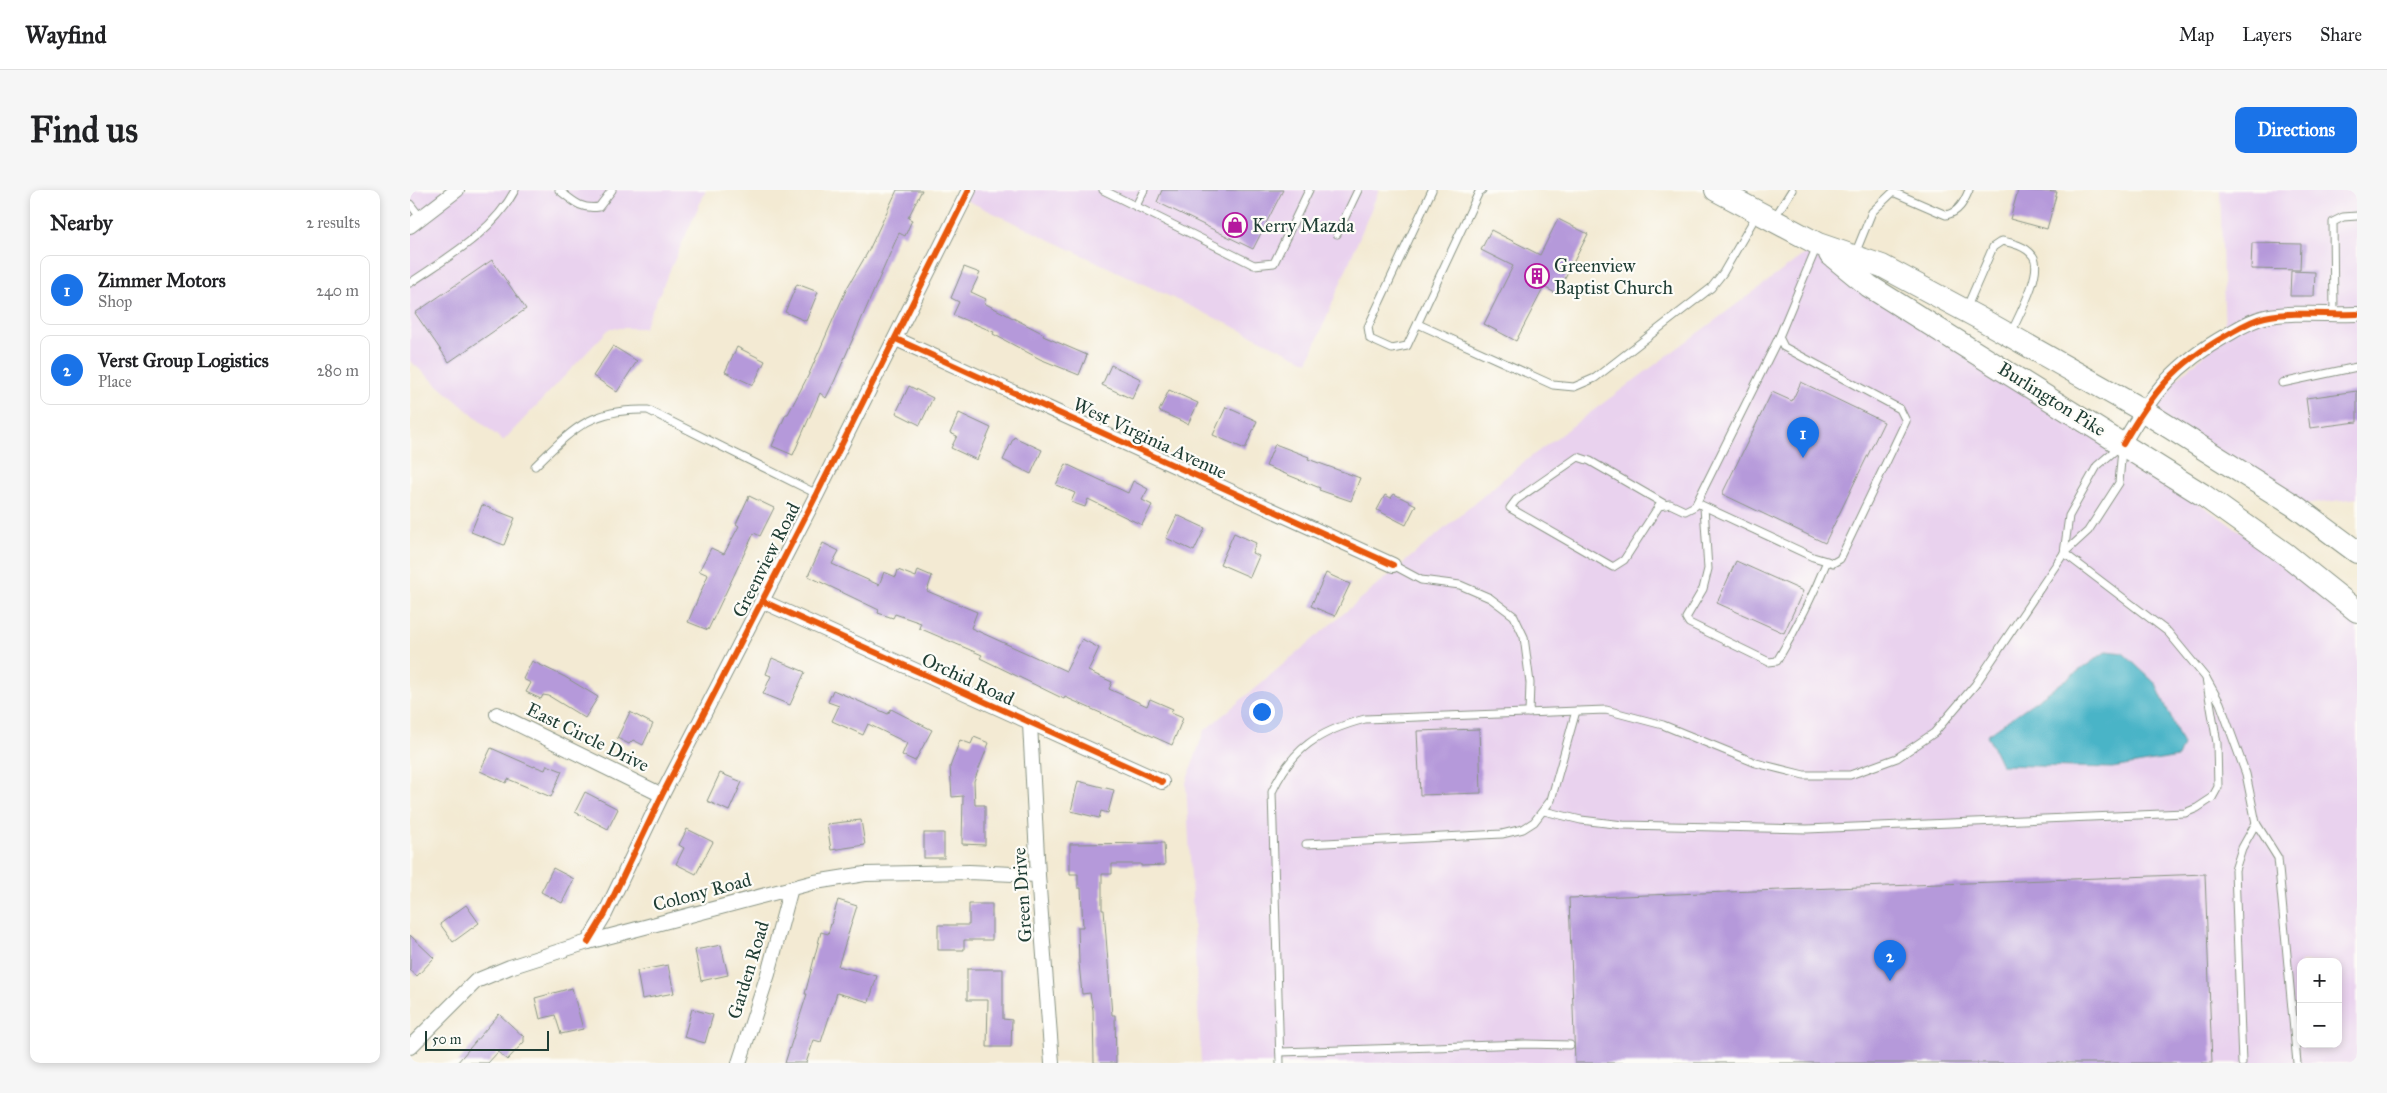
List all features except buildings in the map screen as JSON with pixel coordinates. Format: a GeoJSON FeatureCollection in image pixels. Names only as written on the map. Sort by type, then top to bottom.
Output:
{"type":"FeatureCollection","features":[{"type":"Feature","properties":{"kind":"main road","name":"Burlington Pike"},"geometry":{"type":"LineString","coordinates":[[1716,190],[1818,244],[1882,266],[2142,410],[2295,506],[2357,552]]}},
{"type":"Feature","properties":{"kind":"main road","name":"Burlington Pike"},"geometry":{"type":"LineString","coordinates":[[1818,244],[1868,286],[2211,500],[2287,555],[2357,610]]}},
{"type":"Feature","properties":{"kind":"street"},"geometry":{"type":"LineString","coordinates":[[416,222],[457,190]]}},
{"type":"Feature","properties":{"kind":"street","name":"Greenview Road"},"geometry":{"type":"LineString","coordinates":[[588,942],[605,914],[662,795],[817,494],[969,190]]}},
{"type":"Feature","properties":{"kind":"street"},"geometry":{"type":"LineString","coordinates":[[2123,444],[2142,410],[2166,379],[2182,364],[2206,347],[2245,325],[2264,318],[2284,315],[2357,314]]}},
{"type":"Feature","properties":{"kind":"street","name":"West Virginia Avenue"},"geometry":{"type":"LineString","coordinates":[[896,338],[1393,565]]}},
{"type":"Feature","properties":{"kind":"street","name":"Orchid Road"},"geometry":{"type":"LineString","coordinates":[[762,601],[1030,724],[1162,782]]}},
{"type":"Feature","properties":{"kind":"street","name":"East Circle Drive"},"geometry":{"type":"LineString","coordinates":[[497,714],[662,795]]}},
{"type":"Feature","properties":{"kind":"street","name":"Green Drive"},"geometry":{"type":"LineString","coordinates":[[1030,724],[1038,874],[1052,1063]]}},
{"type":"Feature","properties":{"kind":"street","name":"Colony Road"},"geometry":{"type":"LineString","coordinates":[[410,1047],[476,981],[510,967],[588,942],[814,882],[865,874],[968,872],[1038,874]]}},
{"type":"Feature","properties":{"kind":"street","name":"Garden Road"},"geometry":{"type":"LineString","coordinates":[[738,1063],[768,974],[791,888]]}},
{"type":"Feature","properties":{"kind":"lane"},"geometry":{"type":"LineString","coordinates":[[410,283],[465,246],[505,209],[515,190]]}},
{"type":"Feature","properties":{"kind":"lane"},"geometry":{"type":"LineString","coordinates":[[559,190],[581,208],[593,208],[599,207],[612,190]]}},
{"type":"Feature","properties":{"kind":"lane"},"geometry":{"type":"LineString","coordinates":[[1103,190],[1254,265],[1274,263],[1309,190]]}},
{"type":"Feature","properties":{"kind":"lane"},"geometry":{"type":"LineString","coordinates":[[1136,206],[1144,190]]}},
{"type":"Feature","properties":{"kind":"lane"},"geometry":{"type":"LineString","coordinates":[[1338,234],[1358,190]]}},
{"type":"Feature","properties":{"kind":"lane"},"geometry":{"type":"LineString","coordinates":[[1432,190],[1368,327],[1370,340],[1392,349],[1407,346],[1480,191]]}},
{"type":"Feature","properties":{"kind":"lane"},"geometry":{"type":"LineString","coordinates":[[1418,324],[1554,385],[1574,387],[1595,378],[1711,288],[1766,216],[1792,190]]}},
{"type":"Feature","properties":{"kind":"lane"},"geometry":{"type":"LineString","coordinates":[[1854,256],[1872,212],[1893,191],[1946,215],[1954,213],[1965,200],[1969,190]]}},
{"type":"Feature","properties":{"kind":"lane"},"geometry":{"type":"LineString","coordinates":[[410,204],[416,222]]}},
{"type":"Feature","properties":{"kind":"lane"},"geometry":{"type":"LineString","coordinates":[[2334,314],[2333,222],[2343,217],[2357,216]]}},
{"type":"Feature","properties":{"kind":"lane"},"geometry":{"type":"LineString","coordinates":[[1965,311],[1993,247],[2002,241],[2017,244],[2033,255],[2037,264],[2035,276],[2010,336]]}},
{"type":"Feature","properties":{"kind":"lane"},"geometry":{"type":"LineString","coordinates":[[1666,505],[1590,461],[1578,457],[1516,500],[1510,508],[1613,567],[1624,560],[1659,506],[1666,505],[1670,504],[1684,512],[1697,503],[1779,337],[1818,244]]}},
{"type":"Feature","properties":{"kind":"lane"},"geometry":{"type":"LineString","coordinates":[[1697,503],[1704,508],[1827,561],[1833,563],[1840,558],[1906,421],[1900,409],[1784,347],[1779,337]]}},
{"type":"Feature","properties":{"kind":"lane"},"geometry":{"type":"LineString","coordinates":[[2282,383],[2357,367]]}},
{"type":"Feature","properties":{"kind":"lane"},"geometry":{"type":"LineString","coordinates":[[535,466],[572,430],[600,415],[632,410],[648,410],[817,494]]}},
{"type":"Feature","properties":{"kind":"lane"},"geometry":{"type":"LineString","coordinates":[[2064,554],[2069,516],[2098,466],[2123,444]]}},
{"type":"Feature","properties":{"kind":"lane"},"geometry":{"type":"LineString","coordinates":[[1280,1063],[1272,792],[1280,774],[1293,756],[1314,739],[1338,726],[1365,719],[1606,710],[1663,725],[1756,763],[1804,775],[1850,775],[1897,758],[1934,733],[1975,685],[2064,554],[2088,531],[2119,483],[2123,444]]}},
{"type":"Feature","properties":{"kind":"lane"},"geometry":{"type":"LineString","coordinates":[[1704,508],[1708,569],[1703,589],[1686,618],[1689,623],[1769,662],[1777,661],[1795,631],[1815,592],[1827,561]]}},
{"type":"Feature","properties":{"kind":"lane"},"geometry":{"type":"LineString","coordinates":[[2064,554],[2168,632],[2206,678],[2220,703],[2246,774],[2256,823],[2278,858],[2296,1063]]}},
{"type":"Feature","properties":{"kind":"lane"},"geometry":{"type":"LineString","coordinates":[[1393,565],[1421,580],[1460,585],[1490,598],[1514,616],[1524,637],[1530,683],[1529,713]]}},
{"type":"Feature","properties":{"kind":"lane"},"geometry":{"type":"LineString","coordinates":[[1544,811],[1581,820],[1623,825],[1806,829],[2185,813],[2212,798],[2218,787],[2217,743],[2206,678]]}},
{"type":"Feature","properties":{"kind":"lane"},"geometry":{"type":"LineString","coordinates":[[1306,844],[1502,834],[1523,830],[1534,822],[1551,800],[1576,712]]}},
{"type":"Feature","properties":{"kind":"lane"},"geometry":{"type":"LineString","coordinates":[[2242,1063],[2235,870],[2242,848],[2256,823]]}},
{"type":"Feature","properties":{"kind":"lane"},"geometry":{"type":"LineString","coordinates":[[1280,1052],[1570,1045]]}},
{"type":"Feature","properties":{"kind":"shaded area"},"geometry":{"type":"Polygon","coordinates":[[[410,190],[706,190],[644,328],[610,328],[503,441],[410,361],[410,190]]]}},
{"type":"Feature","properties":{"kind":"shaded area"},"geometry":{"type":"Polygon","coordinates":[[[969,190],[1379,190],[1308,362],[964,199],[969,190]]]}},
{"type":"Feature","properties":{"kind":"shaded area"},"geometry":{"type":"Polygon","coordinates":[[[2220,190],[2357,190],[2357,498],[2295,506],[2142,410],[2225,336],[2220,190]]]}},
{"type":"Feature","properties":{"kind":"shaded area"},"geometry":{"type":"Polygon","coordinates":[[[1818,244],[2357,611],[2357,1063],[1201,1063],[1186,783],[1204,731],[1521,464],[1818,244]]]}},
{"type":"Feature","properties":{"kind":"water"},"geometry":{"type":"Polygon","coordinates":[[[2107,651],[2123,653],[2156,684],[2183,745],[2178,757],[2112,768],[2001,765],[1987,735],[2107,651]]]}},
{"type":"Feature","properties":{"kind":"cycle path"},"geometry":{"type":"LineString","coordinates":[[588,942],[605,914],[662,795],[817,494],[969,190]]}},
{"type":"Feature","properties":{"kind":"cycle path"},"geometry":{"type":"LineString","coordinates":[[2123,444],[2144,410],[2166,381],[2193,357],[2241,327],[2260,318],[2276,315],[2357,314]]}},
{"type":"Feature","properties":{"kind":"cycle path"},"geometry":{"type":"LineString","coordinates":[[896,339],[1393,565]]}},
{"type":"Feature","properties":{"kind":"cycle path"},"geometry":{"type":"LineString","coordinates":[[762,601],[1162,782]]}},
{"type":"Feature","properties":{"kind":"place","name":"Kerry Mazda"},"geometry":{"type":"Point","coordinates":[1235,225]}},
{"type":"Feature","properties":{"kind":"place","name":"Greenview Baptist Church"},"geometry":{"type":"Point","coordinates":[1537,276]}},
{"type":"Feature","properties":{"kind":"place","name":"Zimmer Motors"},"geometry":{"type":"Point","coordinates":[1803,458]}},
{"type":"Feature","properties":{"kind":"place","name":"Verst Group Logistics"},"geometry":{"type":"Point","coordinates":[1890,981]}}]}
